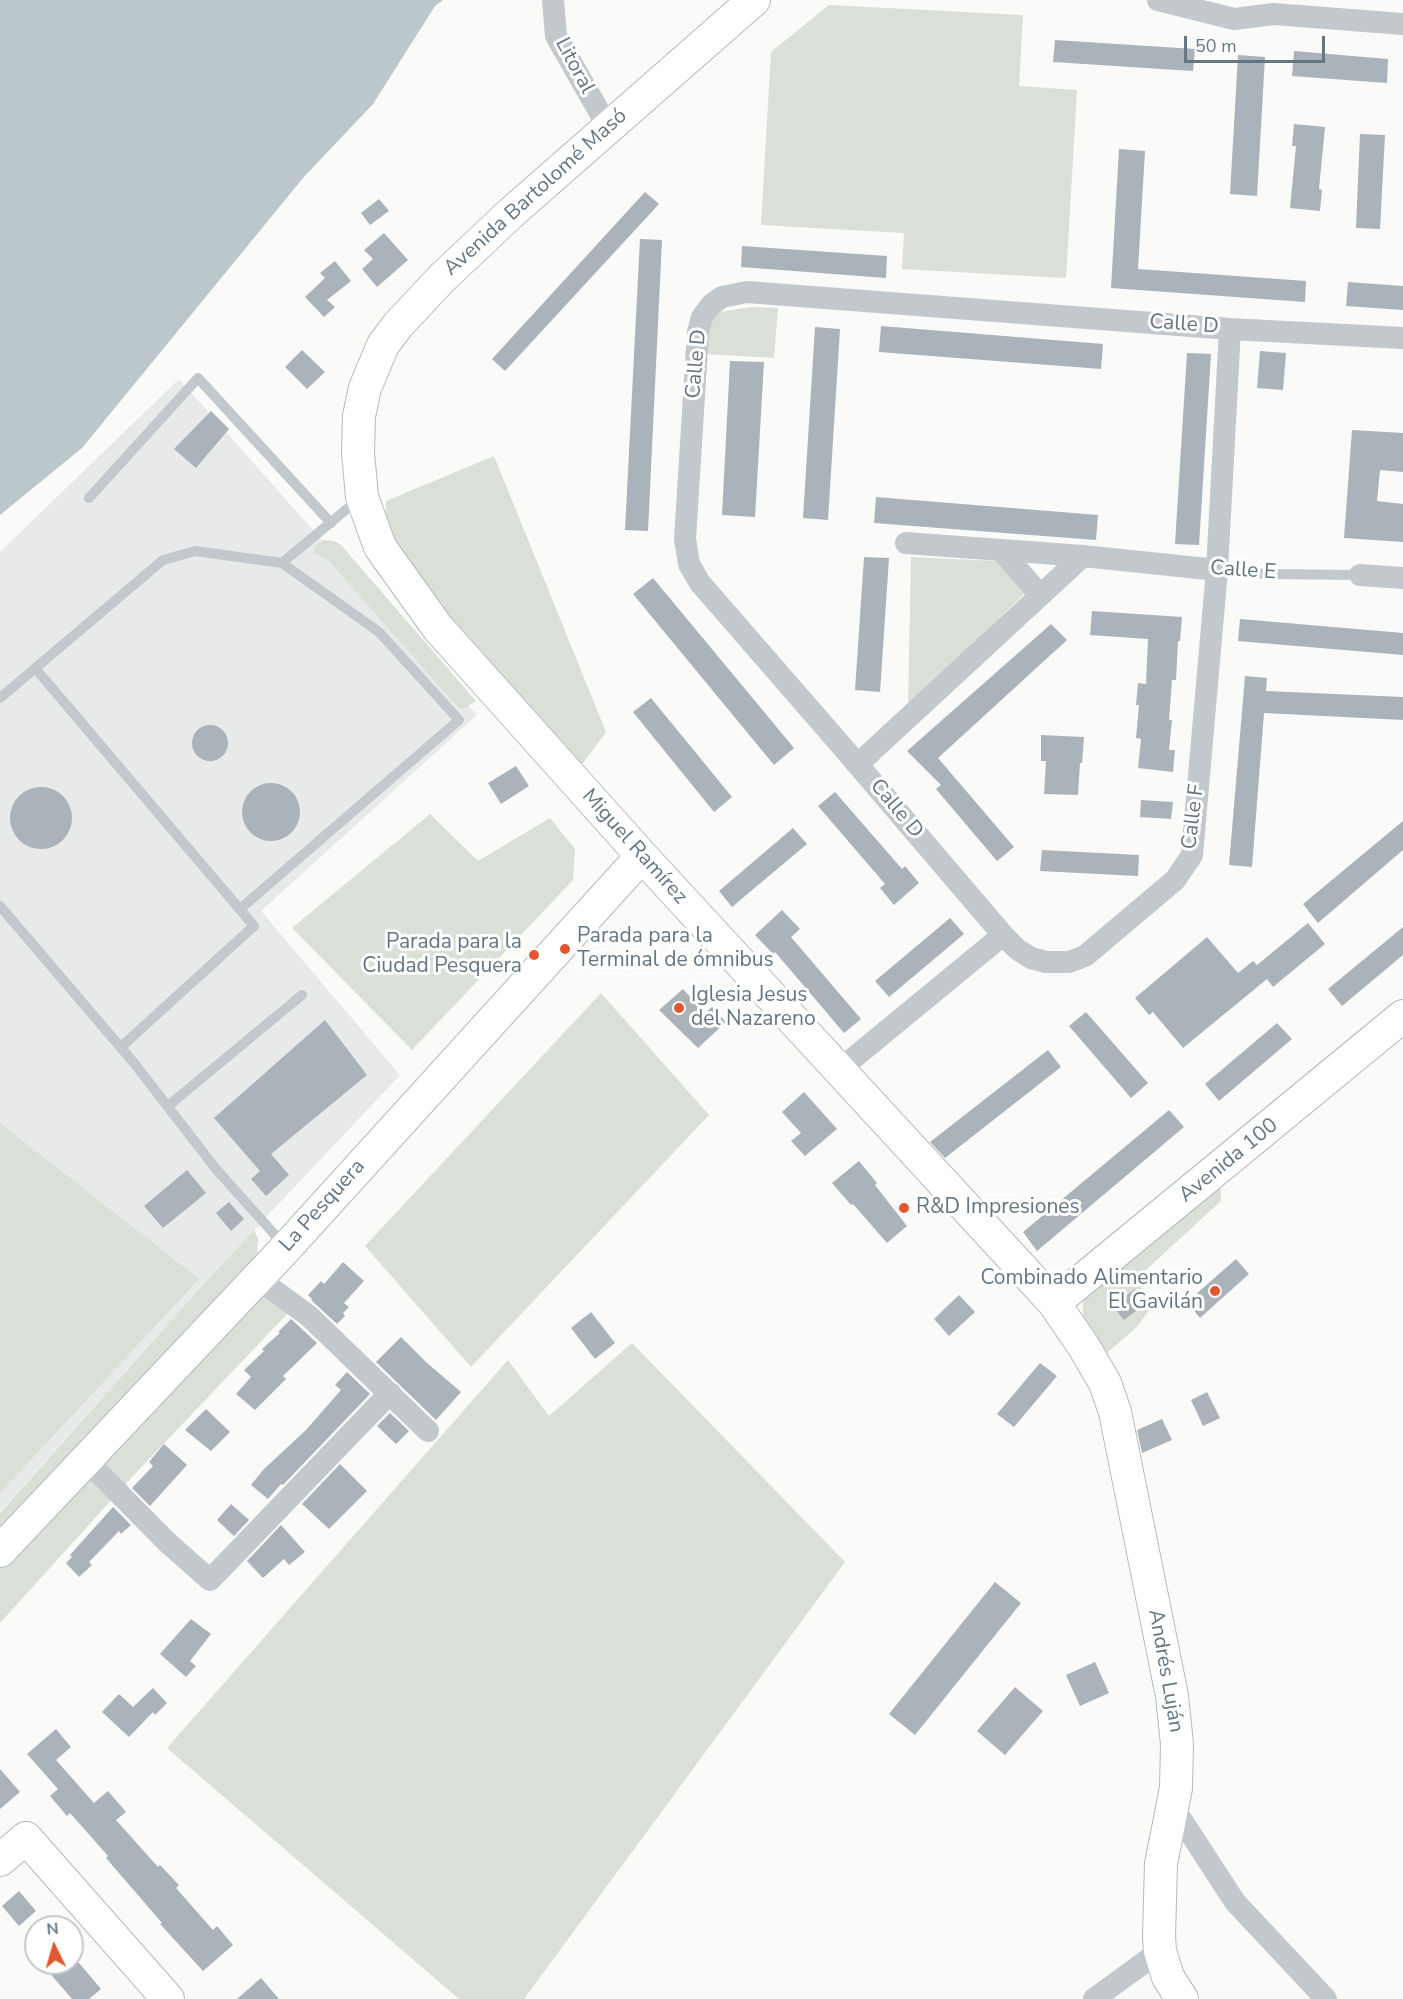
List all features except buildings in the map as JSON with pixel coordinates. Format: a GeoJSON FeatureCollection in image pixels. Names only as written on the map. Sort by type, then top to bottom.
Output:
{"type":"FeatureCollection","features":[{"type":"Feature","properties":{"kind":"main road","name":"Avenida Bartolomé Masó"},"geometry":{"type":"LineString","coordinates":[[359,416],[365,388],[383,345],[398,325],[450,270],[511,213],[754,0]]}},
{"type":"Feature","properties":{"kind":"main road","name":"Miguel Ramírez"},"geometry":{"type":"LineString","coordinates":[[359,416],[358,452],[362,497],[380,547],[438,628],[642,856],[1054,1304],[1084,1347],[1105,1383],[1115,1412]]}},
{"type":"Feature","properties":{"kind":"main road","name":"La Pesquera"},"geometry":{"type":"LineString","coordinates":[[0,1551],[286,1248],[642,856]]}},
{"type":"Feature","properties":{"kind":"main road","name":"Avenida 100"},"geometry":{"type":"LineString","coordinates":[[1054,1304],[1403,1016]]}},
{"type":"Feature","properties":{"kind":"main road","name":"Andrés Luján"},"geometry":{"type":"LineString","coordinates":[[1115,1412],[1172,1696],[1177,1744],[1176,1788],[1161,1864],[1160,1951],[1168,1977],[1182,1999]]}},
{"type":"Feature","properties":{"kind":"main road"},"geometry":{"type":"LineString","coordinates":[[0,1860],[26,1838],[168,1999]]}},
{"type":"Feature","properties":{"kind":"street","name":"Litoral"},"geometry":{"type":"LineString","coordinates":[[553,0],[556,36],[608,128]]}},
{"type":"Feature","properties":{"kind":"street"},"geometry":{"type":"LineString","coordinates":[[1158,0],[1234,19],[1274,7],[1403,24]]}},
{"type":"Feature","properties":{"kind":"street","name":"Calle D"},"geometry":{"type":"LineString","coordinates":[[1003,934],[700,583],[689,564],[685,539],[698,332],[702,317],[711,305],[722,297],[747,292],[1230,329],[1403,338]]}},
{"type":"Feature","properties":{"kind":"street","name":"Calle F"},"geometry":{"type":"LineString","coordinates":[[1003,934],[1017,949],[1031,958],[1046,962],[1069,962],[1085,956],[1175,880],[1192,855],[1217,570],[1230,329]]}},
{"type":"Feature","properties":{"kind":"street","name":"Calle E"},"geometry":{"type":"LineString","coordinates":[[906,543],[1083,556],[1217,570]]}},
{"type":"Feature","properties":{"kind":"street"},"geometry":{"type":"LineString","coordinates":[[1001,550],[1040,596]]}},
{"type":"Feature","properties":{"kind":"street"},"geometry":{"type":"LineString","coordinates":[[858,764],[1083,556]]}},
{"type":"Feature","properties":{"kind":"street","name":"Calle E"},"geometry":{"type":"LineString","coordinates":[[1360,575],[1403,578]]}},
{"type":"Feature","properties":{"kind":"street"},"geometry":{"type":"LineString","coordinates":[[839,1070],[1003,934]]}},
{"type":"Feature","properties":{"kind":"street"},"geometry":{"type":"LineString","coordinates":[[257,1278],[309,1316],[428,1431]]}},
{"type":"Feature","properties":{"kind":"street"},"geometry":{"type":"LineString","coordinates":[[86,1460],[168,1543],[210,1580],[390,1393]]}},
{"type":"Feature","properties":{"kind":"street"},"geometry":{"type":"LineString","coordinates":[[1172,1805],[1235,1902],[1326,1999]]}},
{"type":"Feature","properties":{"kind":"street"},"geometry":{"type":"LineString","coordinates":[[1094,1999],[1160,1951]]}},
{"type":"Feature","properties":{"kind":"lane"},"geometry":{"type":"LineString","coordinates":[[89,498],[198,378],[331,523]]}},
{"type":"Feature","properties":{"kind":"lane"},"geometry":{"type":"LineString","coordinates":[[282,563],[362,497]]}},
{"type":"Feature","properties":{"kind":"lane"},"geometry":{"type":"LineString","coordinates":[[0,698],[163,560],[195,551],[282,563],[379,632],[459,720],[240,909]]}},
{"type":"Feature","properties":{"kind":"lane","name":"Calle E"},"geometry":{"type":"LineString","coordinates":[[1217,570],[1267,574],[1360,575]]}},
{"type":"Feature","properties":{"kind":"lane"},"geometry":{"type":"LineString","coordinates":[[36,668],[254,926],[121,1047]]}},
{"type":"Feature","properties":{"kind":"lane"},"geometry":{"type":"LineString","coordinates":[[0,906],[121,1047],[216,1169],[286,1248]]}},
{"type":"Feature","properties":{"kind":"lane"},"geometry":{"type":"LineString","coordinates":[[168,1107],[302,995]]}},
{"type":"Feature","properties":{"kind":"shaded area"},"geometry":{"type":"Polygon","coordinates":[[[0,0],[443,0],[435,6],[373,104],[303,178],[82,448],[0,515],[0,0]]]}},
{"type":"Feature","properties":{"kind":"shaded area"},"geometry":{"type":"Polygon","coordinates":[[[829,5],[1023,15],[1019,86],[1077,90],[1066,278],[902,269],[904,233],[761,225],[771,52],[829,5]]]}},
{"type":"Feature","properties":{"kind":"shaded area"},"geometry":{"type":"Polygon","coordinates":[[[751,307],[778,308],[774,358],[706,354],[708,321],[720,312],[751,307]]]}},
{"type":"Feature","properties":{"kind":"shaded area"},"geometry":{"type":"Polygon","coordinates":[[[179,379],[477,715],[261,911],[400,1075],[209,1278],[0,1512],[0,552],[179,379]]]}},
{"type":"Feature","properties":{"kind":"shaded area"},"geometry":{"type":"Polygon","coordinates":[[[494,456],[606,732],[578,770],[450,626],[393,548],[385,523],[386,501],[494,456]]]}},
{"type":"Feature","properties":{"kind":"shaded area"},"geometry":{"type":"Polygon","coordinates":[[[324,540],[334,541],[341,545],[476,701],[463,709],[458,707],[328,560],[314,553],[316,546],[324,540]]]}},
{"type":"Feature","properties":{"kind":"shaded area"},"geometry":{"type":"Polygon","coordinates":[[[911,557],[996,561],[1026,592],[908,707],[911,557]]]}},
{"type":"Feature","properties":{"kind":"shaded area"},"geometry":{"type":"Polygon","coordinates":[[[430,814],[478,861],[550,818],[575,849],[573,880],[412,1050],[292,928],[430,814]]]}},
{"type":"Feature","properties":{"kind":"shaded area"},"geometry":{"type":"Polygon","coordinates":[[[601,993],[709,1115],[471,1367],[365,1246],[601,993]]]}},
{"type":"Feature","properties":{"kind":"shaded area"},"geometry":{"type":"Polygon","coordinates":[[[0,1123],[199,1279],[0,1493],[0,1123]]]}},
{"type":"Feature","properties":{"kind":"shaded area"},"geometry":{"type":"Polygon","coordinates":[[[1220,1178],[1221,1201],[1135,1280],[1150,1299],[1149,1310],[1137,1327],[1102,1357],[1083,1321],[1083,1304],[1086,1294],[1220,1178]]]}},
{"type":"Feature","properties":{"kind":"shaded area"},"geometry":{"type":"Polygon","coordinates":[[[254,1230],[258,1239],[256,1264],[0,1539],[0,1513],[254,1230]]]}},
{"type":"Feature","properties":{"kind":"shaded area"},"geometry":{"type":"Polygon","coordinates":[[[262,1287],[289,1312],[133,1476],[0,1623],[0,1565],[262,1287]]]}},
{"type":"Feature","properties":{"kind":"shaded area"},"geometry":{"type":"Polygon","coordinates":[[[632,1343],[845,1562],[524,1999],[459,1999],[167,1748],[508,1360],[549,1416],[632,1343]]]}},
{"type":"Feature","properties":{"kind":"place","name":"Parada para la Terminal de ómnibus"},"geometry":{"type":"Point","coordinates":[565,949]}},
{"type":"Feature","properties":{"kind":"place","name":"Parada para la Ciudad Pesquera"},"geometry":{"type":"Point","coordinates":[534,955]}},
{"type":"Feature","properties":{"kind":"place","name":"Iglesia Jesus del Nazareno"},"geometry":{"type":"Point","coordinates":[679,1008]}},
{"type":"Feature","properties":{"kind":"place","name":"R&D Impresiones"},"geometry":{"type":"Point","coordinates":[904,1208]}},
{"type":"Feature","properties":{"kind":"place","name":"Combinado Alimentario El Gavilán"},"geometry":{"type":"Point","coordinates":[1215,1291]}}]}
